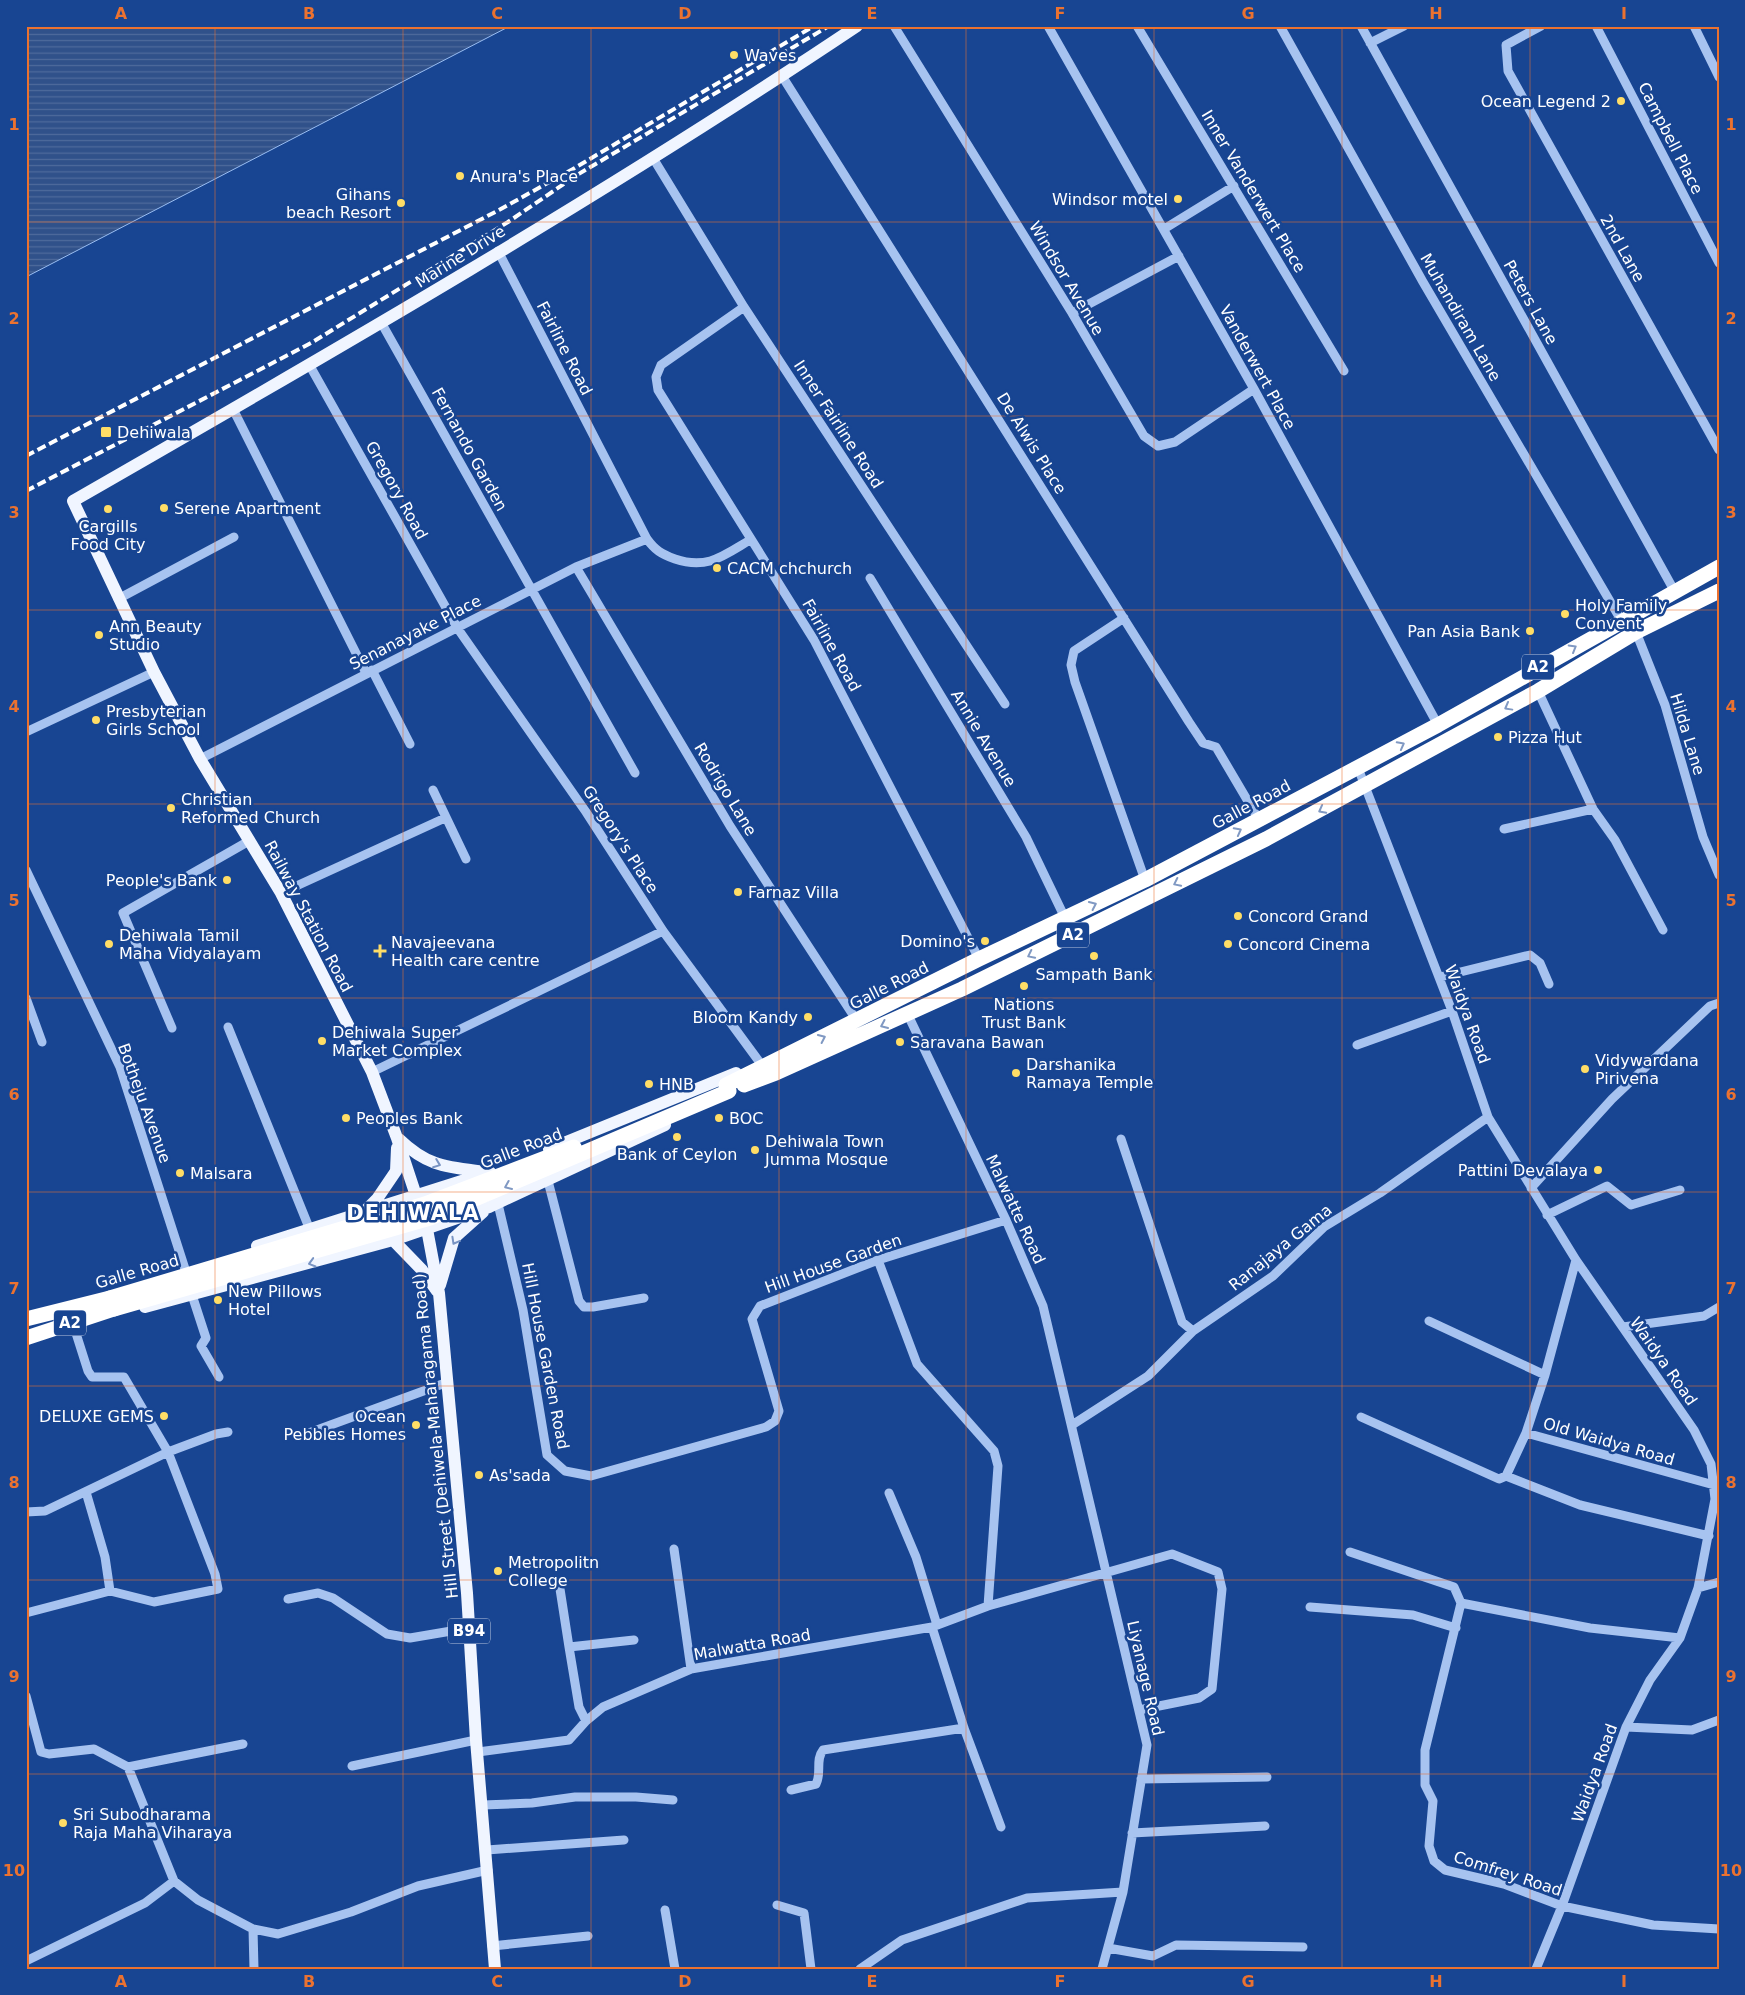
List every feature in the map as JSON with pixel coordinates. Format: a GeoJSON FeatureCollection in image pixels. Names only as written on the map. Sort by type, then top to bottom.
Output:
{"type":"FeatureCollection","features":[{"type":"Feature","properties":{"kind":"highway","name":"Galle Road"},"geometry":{"type":"LineString","coordinates":[[777,1066],[979,958],[1145,880],[1358,768],[1438,725],[1719,566]]}},
{"type":"Feature","properties":{"kind":"highway","name":"Galle Road"},"geometry":{"type":"LineString","coordinates":[[32,1317],[112,1303],[430,1218],[777,1066],[908,1015],[1134,905],[1365,787],[1538,691],[1636,632],[1719,591]]}},
{"type":"Feature","properties":{"kind":"highway","name":"Galle Road"},"geometry":{"type":"LineString","coordinates":[[26,1338],[112,1303]]}},
{"type":"Feature","properties":{"kind":"main road","name":"Marine Drive"},"geometry":{"type":"LineString","coordinates":[[72,501],[382,324],[498,251],[653,158],[857,26]]}},
{"type":"Feature","properties":{"kind":"main road","name":"Railway Station Road"},"geometry":{"type":"LineString","coordinates":[[72,501],[154,672],[200,759],[282,893],[372,1072],[416,1195]]}},
{"type":"Feature","properties":{"kind":"main road"},"geometry":{"type":"LineString","coordinates":[[32,1317],[490,1172],[760,1064],[777,1066]]}},
{"type":"Feature","properties":{"kind":"main road"},"geometry":{"type":"LineString","coordinates":[[43,1332],[74,1327],[393,1240],[494,1205],[548,1181],[777,1066]]}},
{"type":"Feature","properties":{"kind":"main road"},"geometry":{"type":"LineString","coordinates":[[397,1138],[415,1155],[442,1167],[490,1172]]}},
{"type":"Feature","properties":{"kind":"main road"},"geometry":{"type":"LineString","coordinates":[[364,1212],[377,1199],[396,1171],[397,1138]]}},
{"type":"Feature","properties":{"kind":"main road"},"geometry":{"type":"LineString","coordinates":[[550,1148],[545,1155],[550,1172],[560,1175]]}},
{"type":"Feature","properties":{"kind":"main road","name":"Hill Street (Dehiwela-Maharagama Road)"},"geometry":{"type":"LineString","coordinates":[[416,1195],[427,1229],[438,1293],[448,1382],[495,1969]]}},
{"type":"Feature","properties":{"kind":"main road"},"geometry":{"type":"LineString","coordinates":[[438,1293],[454,1238],[494,1205]]}},
{"type":"Feature","properties":{"kind":"main road"},"geometry":{"type":"LineString","coordinates":[[331,1223],[342,1237],[343,1249],[339,1255]]}},
{"type":"Feature","properties":{"kind":"main road"},"geometry":{"type":"LineString","coordinates":[[393,1240],[422,1270],[438,1293]]}},
{"type":"Feature","properties":{"kind":"street","name":"Windsor Avenue"},"geometry":{"type":"LineString","coordinates":[[894,26],[1072,313],[1144,436],[1158,446],[1175,442],[1254,389]]}},
{"type":"Feature","properties":{"kind":"street","name":"Vanderwert Place"},"geometry":{"type":"LineString","coordinates":[[1048,26],[1254,389],[1438,725]]}},
{"type":"Feature","properties":{"kind":"street","name":"Inner Vanderwert Place"},"geometry":{"type":"LineString","coordinates":[[1137,26],[1344,371]]}},
{"type":"Feature","properties":{"kind":"street","name":"Muhandiram Lane"},"geometry":{"type":"LineString","coordinates":[[1280,26],[1423,282],[1621,620]]}},
{"type":"Feature","properties":{"kind":"street","name":"Peters Lane"},"geometry":{"type":"LineString","coordinates":[[1361,26],[1675,592]]}},
{"type":"Feature","properties":{"kind":"street"},"geometry":{"type":"LineString","coordinates":[[1370,43],[1404,26]]}},
{"type":"Feature","properties":{"kind":"street","name":"Campbell Place"},"geometry":{"type":"LineString","coordinates":[[1596,26],[1719,263]]}},
{"type":"Feature","properties":{"kind":"street"},"geometry":{"type":"LineString","coordinates":[[1694,26],[1719,77]]}},
{"type":"Feature","properties":{"kind":"street","name":"2nd Lane"},"geometry":{"type":"LineString","coordinates":[[1538,27],[1506,45],[1508,72],[1719,450]]}},
{"type":"Feature","properties":{"kind":"street","name":"De Alwis Place"},"geometry":{"type":"LineString","coordinates":[[782,76],[1203,743],[1216,747],[1258,820]]}},
{"type":"Feature","properties":{"kind":"street","name":"Inner Fairline Road"},"geometry":{"type":"LineString","coordinates":[[653,158],[744,307],[1004,704]]}},
{"type":"Feature","properties":{"kind":"street"},"geometry":{"type":"LineString","coordinates":[[1164,229],[1234,186]]}},
{"type":"Feature","properties":{"kind":"street","name":"Fairline Road"},"geometry":{"type":"LineString","coordinates":[[498,251],[647,539]]}},
{"type":"Feature","properties":{"kind":"street"},"geometry":{"type":"LineString","coordinates":[[1072,313],[1179,256]]}},
{"type":"Feature","properties":{"kind":"street","name":"Fairline Road"},"geometry":{"type":"LineString","coordinates":[[744,307],[661,365],[656,377],[658,390],[814,640],[979,958]]}},
{"type":"Feature","properties":{"kind":"street","name":"Fernando Garden"},"geometry":{"type":"LineString","coordinates":[[382,324],[635,773]]}},
{"type":"Feature","properties":{"kind":"street","name":"Gregory Road"},"geometry":{"type":"LineString","coordinates":[[310,366],[458,629]]}},
{"type":"Feature","properties":{"kind":"street"},"geometry":{"type":"LineString","coordinates":[[233,410],[369,672],[410,744]]}},
{"type":"Feature","properties":{"kind":"street"},"geometry":{"type":"LineString","coordinates":[[118,599],[234,537]]}},
{"type":"Feature","properties":{"kind":"street"},"geometry":{"type":"LineString","coordinates":[[647,539],[657,552],[691,564],[715,561],[750,540]]}},
{"type":"Feature","properties":{"kind":"street","name":"Senanayake Place"},"geometry":{"type":"LineString","coordinates":[[200,759],[369,672],[458,629],[576,567],[647,539]]}},
{"type":"Feature","properties":{"kind":"street","name":"Rodrigo Lane"},"geometry":{"type":"LineString","coordinates":[[576,567],[730,826],[857,1022]]}},
{"type":"Feature","properties":{"kind":"street","name":"Annie Avenue"},"geometry":{"type":"LineString","coordinates":[[870,578],[1026,837],[1065,918]]}},
{"type":"Feature","properties":{"kind":"street"},"geometry":{"type":"LineString","coordinates":[[1124,618],[1074,652],[1071,665],[1074,682],[1145,880]]}},
{"type":"Feature","properties":{"kind":"street","name":"Gregory's Place"},"geometry":{"type":"LineString","coordinates":[[458,629],[586,812],[663,930],[760,1064]]}},
{"type":"Feature","properties":{"kind":"street","name":"Hilda Lane"},"geometry":{"type":"LineString","coordinates":[[1636,632],[1665,705],[1703,837],[1719,875]]}},
{"type":"Feature","properties":{"kind":"street"},"geometry":{"type":"LineString","coordinates":[[26,732],[154,672]]}},
{"type":"Feature","properties":{"kind":"street"},"geometry":{"type":"LineString","coordinates":[[1538,691],[1593,809],[1614,840],[1662,930]]}},
{"type":"Feature","properties":{"kind":"street","name":"Waidya Road"},"geometry":{"type":"LineString","coordinates":[[1358,768],[1440,978],[1488,1117],[1576,1260],[1694,1430],[1711,1464],[1716,1492],[1698,1588],[1680,1638],[1650,1680],[1626,1728],[1562,1906],[1536,1969]]}},
{"type":"Feature","properties":{"kind":"street"},"geometry":{"type":"LineString","coordinates":[[433,790],[466,859]]}},
{"type":"Feature","properties":{"kind":"street"},"geometry":{"type":"LineString","coordinates":[[1504,829],[1593,809]]}},
{"type":"Feature","properties":{"kind":"street"},"geometry":{"type":"LineString","coordinates":[[282,893],[445,818]]}},
{"type":"Feature","properties":{"kind":"street"},"geometry":{"type":"LineString","coordinates":[[172,1028],[123,913],[249,841]]}},
{"type":"Feature","properties":{"kind":"street","name":"Botheju Avenue"},"geometry":{"type":"LineString","coordinates":[[26,870],[120,1067],[185,1268]]}},
{"type":"Feature","properties":{"kind":"street"},"geometry":{"type":"LineString","coordinates":[[372,1072],[663,930]]}},
{"type":"Feature","properties":{"kind":"street"},"geometry":{"type":"LineString","coordinates":[[1440,978],[1530,955],[1540,962],[1549,984]]}},
{"type":"Feature","properties":{"kind":"street"},"geometry":{"type":"LineString","coordinates":[[26,998],[42,1042]]}},
{"type":"Feature","properties":{"kind":"street"},"geometry":{"type":"LineString","coordinates":[[1531,1188],[1612,1099],[1710,1006],[1719,1003]]}},
{"type":"Feature","properties":{"kind":"street"},"geometry":{"type":"LineString","coordinates":[[1357,1045],[1452,1011]]}},
{"type":"Feature","properties":{"kind":"street","name":"Malwatte Road"},"geometry":{"type":"LineString","coordinates":[[908,1015],[1006,1220],[1044,1306],[1072,1425]]}},
{"type":"Feature","properties":{"kind":"street"},"geometry":{"type":"LineString","coordinates":[[228,1027],[310,1230]]}},
{"type":"Feature","properties":{"kind":"street","name":"Ranajaya Gama"},"geometry":{"type":"LineString","coordinates":[[1072,1425],[1148,1376],[1193,1331],[1273,1276],[1324,1227],[1380,1192],[1488,1117]]}},
{"type":"Feature","properties":{"kind":"street"},"geometry":{"type":"LineString","coordinates":[[1121,1139],[1182,1322],[1193,1331]]}},
{"type":"Feature","properties":{"kind":"street"},"geometry":{"type":"LineString","coordinates":[[548,1181],[578,1301],[584,1307],[593,1307],[644,1298]]}},
{"type":"Feature","properties":{"kind":"street"},"geometry":{"type":"LineString","coordinates":[[1547,1215],[1606,1186],[1630,1205],[1680,1190]]}},
{"type":"Feature","properties":{"kind":"street","name":"Hill House Garden Road"},"geometry":{"type":"LineString","coordinates":[[494,1205],[523,1310],[547,1455],[565,1471],[591,1476],[766,1427],[775,1421]]}},
{"type":"Feature","properties":{"kind":"street","name":"Hill House Garden"},"geometry":{"type":"LineString","coordinates":[[775,1421],[779,1411],[752,1319],[760,1306],[878,1260],[1006,1220]]}},
{"type":"Feature","properties":{"kind":"street"},"geometry":{"type":"LineString","coordinates":[[878,1260],[916,1364],[994,1451],[998,1466],[988,1606]]}},
{"type":"Feature","properties":{"kind":"street","name":"Old Waidya Road"},"geometry":{"type":"LineString","coordinates":[[1576,1260],[1545,1374],[1526,1433],[1716,1492]]}},
{"type":"Feature","properties":{"kind":"street"},"geometry":{"type":"LineString","coordinates":[[192,1295],[206,1338],[201,1346],[219,1377]]}},
{"type":"Feature","properties":{"kind":"street"},"geometry":{"type":"LineString","coordinates":[[1623,1327],[1704,1316],[1719,1307]]}},
{"type":"Feature","properties":{"kind":"street"},"geometry":{"type":"LineString","coordinates":[[1429,1321],[1545,1374]]}},
{"type":"Feature","properties":{"kind":"street"},"geometry":{"type":"LineString","coordinates":[[26,1613],[110,1591],[154,1602],[218,1589],[215,1574],[168,1452],[124,1377],[92,1377],[74,1327]]}},
{"type":"Feature","properties":{"kind":"street"},"geometry":{"type":"LineString","coordinates":[[306,1434],[448,1382]]}},
{"type":"Feature","properties":{"kind":"street"},"geometry":{"type":"LineString","coordinates":[[1361,1417],[1499,1480],[1506,1476],[1526,1433]]}},
{"type":"Feature","properties":{"kind":"street","name":"Liyanage Road"},"geometry":{"type":"LineString","coordinates":[[1072,1425],[1147,1745],[1124,1892],[1102,1969]]}},
{"type":"Feature","properties":{"kind":"street"},"geometry":{"type":"LineString","coordinates":[[26,1512],[45,1511],[168,1452],[216,1434],[228,1432]]}},
{"type":"Feature","properties":{"kind":"street"},"geometry":{"type":"LineString","coordinates":[[1506,1476],[1580,1504],[1709,1536]]}},
{"type":"Feature","properties":{"kind":"street"},"geometry":{"type":"LineString","coordinates":[[86,1492],[105,1557],[110,1591]]}},
{"type":"Feature","properties":{"kind":"street"},"geometry":{"type":"LineString","coordinates":[[889,1493],[916,1557],[964,1728],[1002,1827]]}},
{"type":"Feature","properties":{"kind":"street"},"geometry":{"type":"LineString","coordinates":[[674,1549],[691,1669]]}},
{"type":"Feature","properties":{"kind":"street"},"geometry":{"type":"LineString","coordinates":[[1350,1552],[1454,1587],[1461,1603],[1590,1628],[1680,1638]]}},
{"type":"Feature","properties":{"kind":"street","name":"Malwatta Road"},"geometry":{"type":"LineString","coordinates":[[352,1766],[477,1746],[569,1740],[586,1721],[603,1707],[691,1669],[934,1626],[988,1606],[1172,1554],[1218,1572],[1222,1589],[1212,1689],[1199,1698],[1140,1710]]}},
{"type":"Feature","properties":{"kind":"street"},"geometry":{"type":"LineString","coordinates":[[1698,1588],[1719,1582]]}},
{"type":"Feature","properties":{"kind":"street"},"geometry":{"type":"LineString","coordinates":[[560,1588],[579,1707],[586,1721]]}},
{"type":"Feature","properties":{"kind":"street"},"geometry":{"type":"LineString","coordinates":[[288,1599],[318,1593],[333,1598],[387,1634],[410,1638],[469,1628]]}},
{"type":"Feature","properties":{"kind":"street","name":"Comfrey Road"},"geometry":{"type":"LineString","coordinates":[[1461,1603],[1425,1750],[1425,1785],[1433,1801],[1429,1846],[1434,1861],[1445,1870],[1504,1884],[1562,1906],[1653,1925],[1719,1928]]}},
{"type":"Feature","properties":{"kind":"street"},"geometry":{"type":"LineString","coordinates":[[1310,1607],[1412,1616],[1456,1628]]}},
{"type":"Feature","properties":{"kind":"street"},"geometry":{"type":"LineString","coordinates":[[568,1647],[634,1640]]}},
{"type":"Feature","properties":{"kind":"street"},"geometry":{"type":"LineString","coordinates":[[27,1700],[41,1752],[49,1754],[94,1749],[128,1768],[174,1881],[198,1900],[253,1929],[278,1934],[351,1912],[418,1886],[488,1870]]}},
{"type":"Feature","properties":{"kind":"street"},"geometry":{"type":"LineString","coordinates":[[1626,1728],[1692,1730],[1719,1720]]}},
{"type":"Feature","properties":{"kind":"street"},"geometry":{"type":"LineString","coordinates":[[791,1790],[816,1784],[819,1779],[819,1755],[823,1750],[964,1728]]}},
{"type":"Feature","properties":{"kind":"street"},"geometry":{"type":"LineString","coordinates":[[128,1768],[244,1744]]}},
{"type":"Feature","properties":{"kind":"street"},"geometry":{"type":"LineString","coordinates":[[1141,1779],[1267,1777]]}},
{"type":"Feature","properties":{"kind":"street"},"geometry":{"type":"LineString","coordinates":[[483,1805],[532,1803],[575,1797],[636,1797],[673,1800]]}},
{"type":"Feature","properties":{"kind":"street"},"geometry":{"type":"LineString","coordinates":[[1132,1834],[1265,1826]]}},
{"type":"Feature","properties":{"kind":"street"},"geometry":{"type":"LineString","coordinates":[[486,1850],[624,1840]]}},
{"type":"Feature","properties":{"kind":"street"},"geometry":{"type":"LineString","coordinates":[[26,1961],[145,1903],[174,1881]]}},
{"type":"Feature","properties":{"kind":"street"},"geometry":{"type":"LineString","coordinates":[[860,1969],[902,1940],[1027,1898],[1124,1892]]}},
{"type":"Feature","properties":{"kind":"street"},"geometry":{"type":"LineString","coordinates":[[777,1905],[804,1913],[812,1969]]}},
{"type":"Feature","properties":{"kind":"street"},"geometry":{"type":"LineString","coordinates":[[664,1910],[675,1969]]}},
{"type":"Feature","properties":{"kind":"street"},"geometry":{"type":"LineString","coordinates":[[253,1929],[254,1969]]}},
{"type":"Feature","properties":{"kind":"street"},"geometry":{"type":"LineString","coordinates":[[492,1946],[588,1936]]}},
{"type":"Feature","properties":{"kind":"street"},"geometry":{"type":"LineString","coordinates":[[1108,1948],[1153,1956],[1176,1945],[1303,1947]]}},
{"type":"Feature","properties":{"kind":"water"},"geometry":{"type":"Polygon","coordinates":[[[26,26],[510,26],[26,277],[26,26]]]}},
{"type":"Feature","properties":{"kind":"railway"},"geometry":{"type":"LineString","coordinates":[[26,456],[499,210],[573,169],[814,26]]}},
{"type":"Feature","properties":{"kind":"railway"},"geometry":{"type":"LineString","coordinates":[[26,491],[311,343],[508,222],[577,175],[829,26]]}},
{"type":"Feature","properties":{"kind":"place","name":"Waves"},"geometry":{"type":"Point","coordinates":[734,55]}},
{"type":"Feature","properties":{"kind":"place","name":"Ocean Legend 2"},"geometry":{"type":"Point","coordinates":[1621,101]}},
{"type":"Feature","properties":{"kind":"place","name":"Anura's Place"},"geometry":{"type":"Point","coordinates":[460,176]}},
{"type":"Feature","properties":{"kind":"place","name":"Windsor motel"},"geometry":{"type":"Point","coordinates":[1178,199]}},
{"type":"Feature","properties":{"kind":"place","name":"Gihans beach Resort"},"geometry":{"type":"Point","coordinates":[401,203]}},
{"type":"Feature","properties":{"kind":"place","name":"Dehiwala"},"geometry":{"type":"Point","coordinates":[106,432]}},
{"type":"Feature","properties":{"kind":"place","name":"Serene Apartment"},"geometry":{"type":"Point","coordinates":[164,508]}},
{"type":"Feature","properties":{"kind":"place","name":"Cargills Food City"},"geometry":{"type":"Point","coordinates":[108,509]}},
{"type":"Feature","properties":{"kind":"place","name":"CACM chchurch"},"geometry":{"type":"Point","coordinates":[717,568]}},
{"type":"Feature","properties":{"kind":"place","name":"Holy Family Convent"},"geometry":{"type":"Point","coordinates":[1565,614]}},
{"type":"Feature","properties":{"kind":"place","name":"Pan Asia Bank"},"geometry":{"type":"Point","coordinates":[1530,631]}},
{"type":"Feature","properties":{"kind":"place","name":"Ann Beauty Studio"},"geometry":{"type":"Point","coordinates":[99,635]}},
{"type":"Feature","properties":{"kind":"place","name":"Presbyterian Girls School"},"geometry":{"type":"Point","coordinates":[96,720]}},
{"type":"Feature","properties":{"kind":"place","name":"Pizza Hut"},"geometry":{"type":"Point","coordinates":[1498,737]}},
{"type":"Feature","properties":{"kind":"place","name":"Christian Reformed Church"},"geometry":{"type":"Point","coordinates":[171,808]}},
{"type":"Feature","properties":{"kind":"place","name":"People's Bank"},"geometry":{"type":"Point","coordinates":[227,880]}},
{"type":"Feature","properties":{"kind":"place","name":"Farnaz Villa"},"geometry":{"type":"Point","coordinates":[738,892]}},
{"type":"Feature","properties":{"kind":"place","name":"Concord Grand"},"geometry":{"type":"Point","coordinates":[1238,916]}},
{"type":"Feature","properties":{"kind":"place","name":"Domino's"},"geometry":{"type":"Point","coordinates":[985,941]}},
{"type":"Feature","properties":{"kind":"place","name":"Dehiwala Tamil Maha Vidyalayam"},"geometry":{"type":"Point","coordinates":[109,944]}},
{"type":"Feature","properties":{"kind":"place","name":"Concord Cinema"},"geometry":{"type":"Point","coordinates":[1228,944]}},
{"type":"Feature","properties":{"kind":"place","name":"Navajeevana Health care centre"},"geometry":{"type":"Point","coordinates":[380,951]}},
{"type":"Feature","properties":{"kind":"place","name":"Sampath Bank"},"geometry":{"type":"Point","coordinates":[1094,956]}},
{"type":"Feature","properties":{"kind":"place","name":"Nations Trust Bank"},"geometry":{"type":"Point","coordinates":[1024,986]}},
{"type":"Feature","properties":{"kind":"place","name":"Bloom Kandy"},"geometry":{"type":"Point","coordinates":[808,1017]}},
{"type":"Feature","properties":{"kind":"place","name":"Dehiwala Super Market Complex"},"geometry":{"type":"Point","coordinates":[322,1041]}},
{"type":"Feature","properties":{"kind":"place","name":"Saravana Bawan"},"geometry":{"type":"Point","coordinates":[900,1042]}},
{"type":"Feature","properties":{"kind":"place","name":"Vidywardana Pirivena"},"geometry":{"type":"Point","coordinates":[1585,1069]}},
{"type":"Feature","properties":{"kind":"place","name":"Darshanika Ramaya Temple"},"geometry":{"type":"Point","coordinates":[1016,1073]}},
{"type":"Feature","properties":{"kind":"place","name":"HNB"},"geometry":{"type":"Point","coordinates":[649,1084]}},
{"type":"Feature","properties":{"kind":"place","name":"Peoples Bank"},"geometry":{"type":"Point","coordinates":[346,1118]}},
{"type":"Feature","properties":{"kind":"place","name":"BOC"},"geometry":{"type":"Point","coordinates":[719,1118]}},
{"type":"Feature","properties":{"kind":"place","name":"Bank of Ceylon"},"geometry":{"type":"Point","coordinates":[677,1137]}},
{"type":"Feature","properties":{"kind":"place","name":"Dehiwala Town Jumma Mosque"},"geometry":{"type":"Point","coordinates":[755,1150]}},
{"type":"Feature","properties":{"kind":"place","name":"Pattini Devalaya"},"geometry":{"type":"Point","coordinates":[1598,1170]}},
{"type":"Feature","properties":{"kind":"place","name":"Malsara"},"geometry":{"type":"Point","coordinates":[180,1173]}},
{"type":"Feature","properties":{"kind":"place","name":"New Pillows Hotel"},"geometry":{"type":"Point","coordinates":[218,1300]}},
{"type":"Feature","properties":{"kind":"place","name":"DELUXE GEMS"},"geometry":{"type":"Point","coordinates":[164,1416]}},
{"type":"Feature","properties":{"kind":"place","name":"Ocean Pebbles Homes"},"geometry":{"type":"Point","coordinates":[416,1425]}},
{"type":"Feature","properties":{"kind":"place","name":"As'sada"},"geometry":{"type":"Point","coordinates":[479,1475]}},
{"type":"Feature","properties":{"kind":"place","name":"Metropolitn College"},"geometry":{"type":"Point","coordinates":[498,1571]}},
{"type":"Feature","properties":{"kind":"place","name":"Sri Subodharama Raja Maha Viharaya"},"geometry":{"type":"Point","coordinates":[63,1823]}},
{"type":"Feature","properties":{"kind":"district","name":"DEHIWALA"},"geometry":{"type":"Point","coordinates":[413,1213]}}]}
